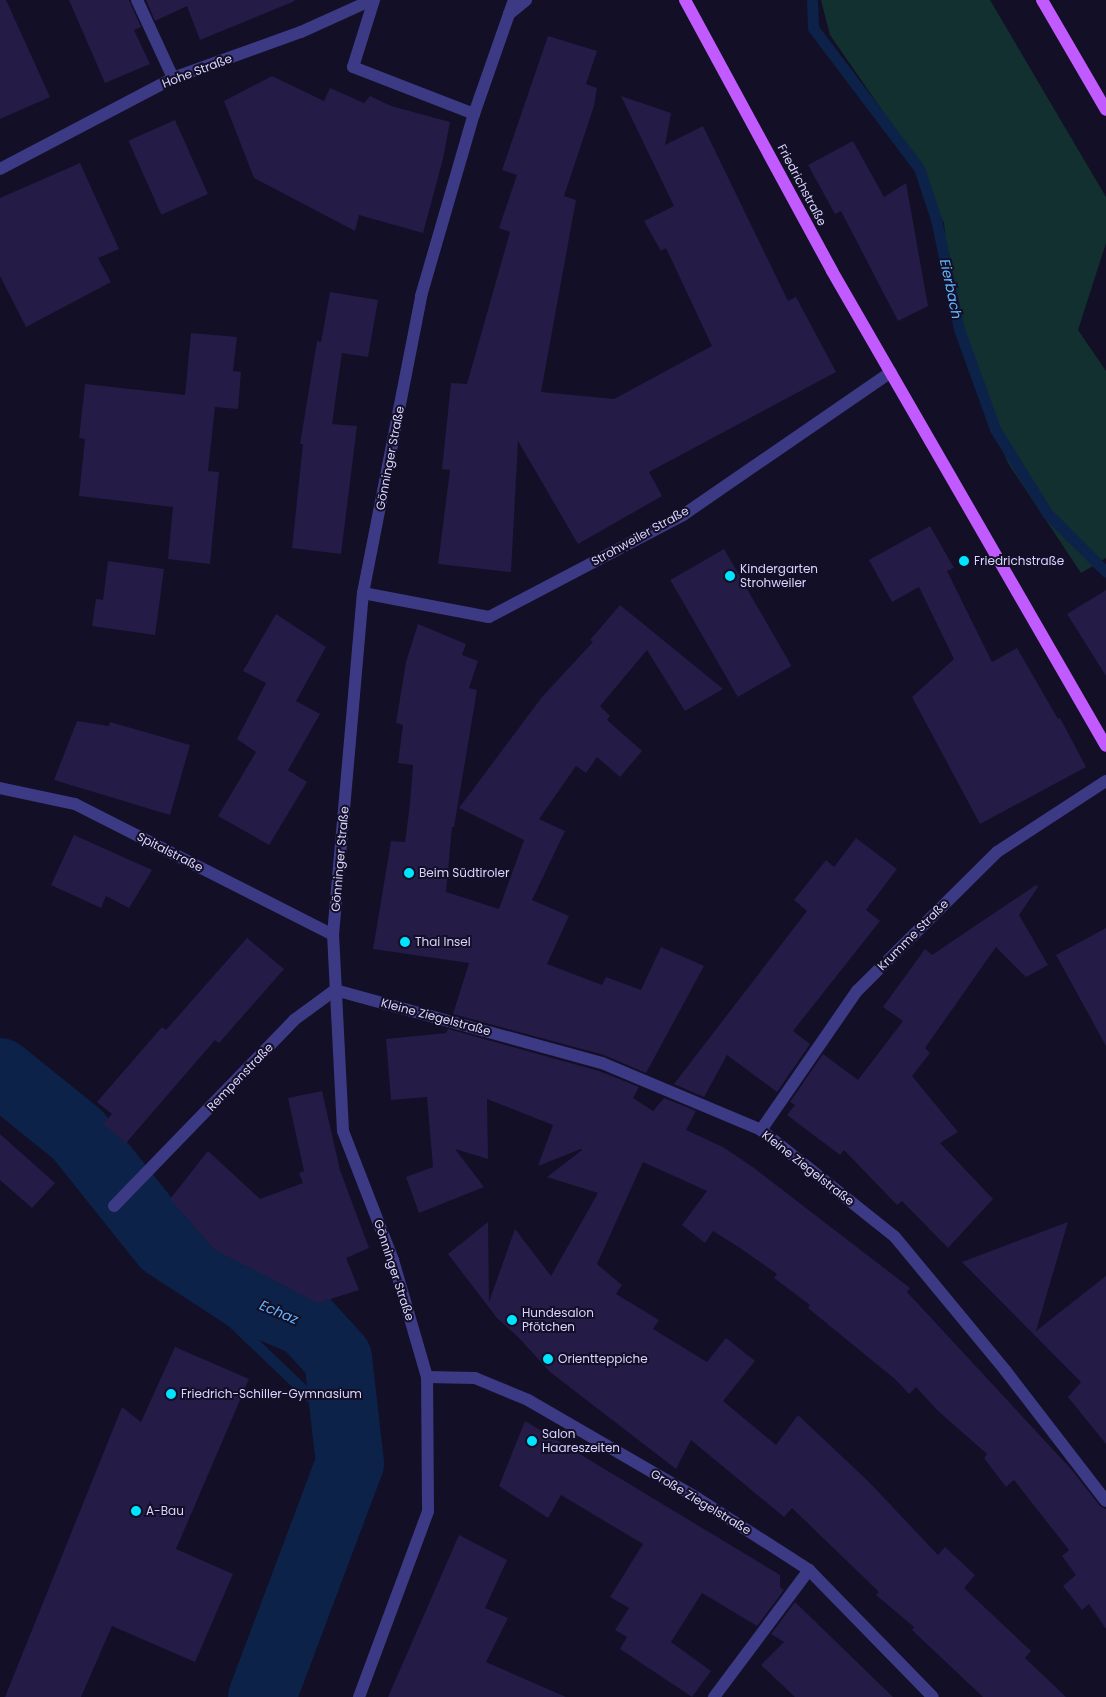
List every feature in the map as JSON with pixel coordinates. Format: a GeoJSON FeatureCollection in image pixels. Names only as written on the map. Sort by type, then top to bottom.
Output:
{"type":"FeatureCollection","features":[{"type":"Feature","properties":{"kind":"main road","name":"Friedrichstraße"},"geometry":{"type":"LineString","coordinates":[[684,0],[832,271],[1106,746]]}},
{"type":"Feature","properties":{"kind":"main road"},"geometry":{"type":"LineString","coordinates":[[1042,0],[1106,110]]}},
{"type":"Feature","properties":{"kind":"street"},"geometry":{"type":"LineString","coordinates":[[137,0],[173,78]]}},
{"type":"Feature","properties":{"kind":"street"},"geometry":{"type":"LineString","coordinates":[[373,0],[353,67],[474,114]]}},
{"type":"Feature","properties":{"kind":"street","name":"Hohe Straße"},"geometry":{"type":"LineString","coordinates":[[0,169],[173,78],[301,32],[373,0]]}},
{"type":"Feature","properties":{"kind":"street","name":"Gönninger Straße"},"geometry":{"type":"LineString","coordinates":[[359,1697],[428,1512],[427,1377],[393,1260],[343,1131],[333,935],[363,593],[421,296],[474,114],[514,0]]}},
{"type":"Feature","properties":{"kind":"street"},"geometry":{"type":"LineString","coordinates":[[509,14],[526,0]]}},
{"type":"Feature","properties":{"kind":"street","name":"Strohweiler Straße"},"geometry":{"type":"LineString","coordinates":[[363,593],[489,617],[683,515],[891,372]]}},
{"type":"Feature","properties":{"kind":"street","name":"Krumme Straße"},"geometry":{"type":"LineString","coordinates":[[761,1130],[858,991],[998,852],[1106,781]]}},
{"type":"Feature","properties":{"kind":"street","name":"Spitalstraße"},"geometry":{"type":"LineString","coordinates":[[0,788],[74,804],[333,935]]}},
{"type":"Feature","properties":{"kind":"street","name":"Kleine Ziegelstraße"},"geometry":{"type":"LineString","coordinates":[[335,990],[602,1063],[761,1130],[895,1236],[1005,1370],[1106,1501]]}},
{"type":"Feature","properties":{"kind":"street","name":"Rempenstraße"},"geometry":{"type":"LineString","coordinates":[[114,1206],[294,1020],[335,990]]}},
{"type":"Feature","properties":{"kind":"street","name":"Große Ziegelstraße"},"geometry":{"type":"LineString","coordinates":[[427,1377],[475,1378],[528,1400],[697,1498],[808,1570],[933,1697]]}},
{"type":"Feature","properties":{"kind":"street"},"geometry":{"type":"LineString","coordinates":[[714,1697],[808,1570]]}},
{"type":"Feature","properties":{"kind":"green space"},"geometry":{"type":"Polygon","coordinates":[[[821,0],[990,0],[1106,197],[1106,243],[1078,330],[1106,371],[1106,558],[1081,573],[1008,463],[955,331],[944,223],[884,113],[830,35],[821,0]]]}},
{"type":"Feature","properties":{"kind":"building"},"geometry":{"type":"Polygon","coordinates":[[[0,0],[6,0],[50,97],[0,119],[0,0]]]}},
{"type":"Feature","properties":{"kind":"building"},"geometry":{"type":"Polygon","coordinates":[[[69,0],[129,0],[141,27],[134,30],[150,64],[105,83],[69,0]]]}},
{"type":"Feature","properties":{"kind":"building"},"geometry":{"type":"Polygon","coordinates":[[[146,0],[295,1],[200,40],[187,6],[155,21],[146,0]]]}},
{"type":"Feature","properties":{"kind":"building"},"geometry":{"type":"Polygon","coordinates":[[[548,36],[597,51],[586,84],[597,88],[594,106],[564,196],[576,200],[541,392],[614,399],[712,346],[666,248],[661,251],[644,221],[674,206],[621,96],[671,113],[665,145],[703,126],[788,301],[796,297],[836,372],[649,472],[662,496],[578,544],[518,441],[511,572],[438,564],[450,470],[442,469],[451,383],[467,384],[510,232],[499,228],[517,175],[502,170],[548,36]]]}},
{"type":"Feature","properties":{"kind":"building"},"geometry":{"type":"Polygon","coordinates":[[[272,76],[324,101],[330,88],[364,103],[370,96],[391,106],[450,122],[443,159],[423,233],[359,215],[355,231],[254,178],[224,101],[272,76]]]}},
{"type":"Feature","properties":{"kind":"building"},"geometry":{"type":"Polygon","coordinates":[[[175,120],[208,194],[161,215],[128,141],[175,120]]]}},
{"type":"Feature","properties":{"kind":"building"},"geometry":{"type":"Polygon","coordinates":[[[853,141],[884,197],[906,183],[928,306],[898,321],[841,211],[835,214],[808,165],[853,141]]]}},
{"type":"Feature","properties":{"kind":"building"},"geometry":{"type":"Polygon","coordinates":[[[80,163],[119,249],[98,258],[111,282],[26,327],[0,276],[0,198],[80,163]]]}},
{"type":"Feature","properties":{"kind":"building"},"geometry":{"type":"Polygon","coordinates":[[[330,292],[378,300],[368,357],[342,353],[332,424],[357,426],[341,554],[292,548],[303,444],[300,444],[317,341],[321,342],[330,292]]]}},
{"type":"Feature","properties":{"kind":"building"},"geometry":{"type":"Polygon","coordinates":[[[191,333],[237,337],[233,371],[241,372],[238,409],[215,407],[208,471],[219,472],[210,564],[168,559],[173,507],[79,496],[85,439],[79,438],[85,384],[185,395],[191,333]]]}},
{"type":"Feature","properties":{"kind":"building"},"geometry":{"type":"Polygon","coordinates":[[[930,526],[954,568],[947,571],[992,662],[1017,648],[1058,719],[1060,718],[1086,767],[980,824],[912,697],[954,659],[919,587],[892,602],[869,560],[930,526]]]}},
{"type":"Feature","properties":{"kind":"building"},"geometry":{"type":"Polygon","coordinates":[[[724,549],[792,666],[738,697],[670,580],[724,549]]]}},
{"type":"Feature","properties":{"kind":"building"},"geometry":{"type":"Polygon","coordinates":[[[108,561],[164,569],[155,635],[92,626],[96,599],[103,600],[108,561]]]}},
{"type":"Feature","properties":{"kind":"building"},"geometry":{"type":"Polygon","coordinates":[[[1106,590],[1106,676],[1067,614],[1106,590]]]}},
{"type":"Feature","properties":{"kind":"building"},"geometry":{"type":"Polygon","coordinates":[[[620,605],[723,689],[685,711],[647,650],[600,706],[610,716],[607,720],[642,751],[620,777],[597,757],[586,773],[576,766],[539,819],[565,831],[532,900],[569,916],[547,964],[602,985],[606,977],[641,990],[661,947],[704,966],[646,1073],[604,1055],[453,1014],[469,963],[373,949],[391,841],[405,842],[413,765],[398,763],[403,725],[396,723],[406,662],[418,624],[466,644],[462,655],[478,661],[469,688],[477,690],[454,827],[452,827],[446,892],[499,909],[524,840],[459,808],[542,697],[593,642],[590,640],[620,605]]]}},
{"type":"Feature","properties":{"kind":"building"},"geometry":{"type":"Polygon","coordinates":[[[276,614],[326,647],[296,701],[320,714],[288,770],[307,782],[269,845],[218,816],[256,752],[237,739],[266,683],[243,671],[276,614]]]}},
{"type":"Feature","properties":{"kind":"building"},"geometry":{"type":"Polygon","coordinates":[[[77,721],[109,726],[110,722],[190,745],[170,815],[54,780],[77,721]]]}},
{"type":"Feature","properties":{"kind":"building"},"geometry":{"type":"Polygon","coordinates":[[[74,835],[152,870],[129,908],[106,896],[101,908],[51,885],[74,835]]]}},
{"type":"Feature","properties":{"kind":"building"},"geometry":{"type":"Polygon","coordinates":[[[856,838],[897,869],[866,910],[880,921],[793,1031],[810,1044],[777,1092],[727,1055],[704,1097],[674,1084],[807,911],[794,900],[826,860],[834,867],[856,838]]]}},
{"type":"Feature","properties":{"kind":"building"},"geometry":{"type":"Polygon","coordinates":[[[1036,885],[1038,887],[1019,915],[1048,965],[1026,977],[996,947],[925,1048],[930,1053],[912,1076],[958,1132],[940,1143],[993,1199],[948,1248],[902,1201],[897,1205],[844,1150],[840,1155],[787,1115],[795,1105],[790,1102],[823,1054],[858,1080],[903,1021],[883,1007],[925,949],[932,955],[1036,885]]]}},
{"type":"Feature","properties":{"kind":"building"},"geometry":{"type":"Polygon","coordinates":[[[1106,928],[1106,1046],[1056,955],[1106,928]]]}},
{"type":"Feature","properties":{"kind":"building"},"geometry":{"type":"Polygon","coordinates":[[[247,938],[284,969],[219,1043],[215,1040],[126,1143],[103,1124],[112,1114],[97,1102],[162,1027],[166,1030],[247,938]]]}},
{"type":"Feature","properties":{"kind":"building"},"geometry":{"type":"Polygon","coordinates":[[[448,1029],[599,1071],[639,1087],[633,1098],[653,1111],[664,1098],[696,1111],[686,1130],[723,1147],[754,1168],[910,1288],[907,1292],[1071,1469],[1100,1506],[1106,1509],[1106,1629],[1089,1604],[1082,1610],[1063,1586],[1076,1575],[1062,1556],[1069,1550],[1014,1480],[1006,1487],[984,1458],[987,1454],[937,1410],[916,1387],[909,1394],[896,1380],[808,1308],[810,1305],[774,1278],[777,1274],[713,1231],[705,1243],[682,1225],[707,1191],[643,1162],[597,1264],[622,1285],[616,1294],[659,1320],[653,1329],[707,1362],[726,1338],[755,1361],[723,1401],[776,1445],[798,1415],[869,1482],[938,1555],[945,1547],[975,1575],[964,1588],[1031,1651],[1025,1658],[1066,1697],[983,1697],[912,1630],[914,1627],[876,1595],[879,1592],[792,1508],[784,1517],[691,1440],[676,1469],[550,1372],[519,1338],[497,1318],[448,1254],[488,1222],[489,1302],[515,1229],[551,1276],[598,1193],[547,1177],[581,1149],[538,1166],[553,1125],[487,1099],[488,1159],[455,1149],[484,1187],[419,1213],[406,1177],[433,1167],[427,1097],[391,1100],[386,1039],[446,1033],[448,1029]]]}},
{"type":"Feature","properties":{"kind":"building"},"geometry":{"type":"Polygon","coordinates":[[[322,1091],[340,1170],[369,1248],[346,1258],[359,1290],[318,1303],[215,1250],[170,1199],[208,1151],[260,1199],[303,1183],[299,1173],[304,1171],[288,1098],[322,1091]]]}},
{"type":"Feature","properties":{"kind":"building"},"geometry":{"type":"Polygon","coordinates":[[[0,1134],[55,1183],[32,1208],[0,1180],[0,1134]]]}},
{"type":"Feature","properties":{"kind":"building"},"geometry":{"type":"Polygon","coordinates":[[[1068,1222],[1036,1331],[1106,1276],[1106,1444],[1068,1397],[1081,1382],[962,1262],[1068,1222]]]}},
{"type":"Feature","properties":{"kind":"building","name":"A-Bau"},"geometry":{"type":"Polygon","coordinates":[[[175,1347],[249,1379],[176,1549],[233,1574],[195,1662],[112,1626],[81,1697],[5,1697],[122,1407],[141,1422],[175,1347]]]}},
{"type":"Feature","properties":{"kind":"building"},"geometry":{"type":"Polygon","coordinates":[[[525,1421],[780,1575],[780,1587],[784,1590],[757,1626],[702,1593],[671,1642],[711,1671],[692,1697],[620,1649],[627,1637],[615,1630],[629,1608],[610,1597],[643,1544],[561,1495],[548,1518],[499,1486],[525,1421]]]}},
{"type":"Feature","properties":{"kind":"building"},"geometry":{"type":"Polygon","coordinates":[[[459,1535],[507,1560],[485,1608],[508,1618],[486,1662],[566,1697],[388,1697],[459,1535]]]}},
{"type":"Feature","properties":{"kind":"building"},"geometry":{"type":"Polygon","coordinates":[[[795,1602],[893,1697],[795,1697],[761,1665],[784,1642],[771,1634],[795,1602]]]}},
{"type":"Feature","properties":{"kind":"waterway","name":"Eierbach"},"geometry":{"type":"LineString","coordinates":[[812,0],[813,28],[919,168],[936,219],[959,329],[995,429],[1047,513],[1106,572]]}},
{"type":"Feature","properties":{"kind":"waterway","name":"Echaz"},"geometry":{"type":"LineString","coordinates":[[0,1072],[78,1135],[165,1244],[251,1300],[306,1323],[338,1358],[350,1463],[262,1697]]}},
{"type":"Feature","properties":{"kind":"waterway"},"geometry":{"type":"LineString","coordinates":[[223,1281],[230,1320],[346,1431]]}},
{"type":"Feature","properties":{"kind":"place","name":"Friedrichstraße"},"geometry":{"type":"Point","coordinates":[964,561]}},
{"type":"Feature","properties":{"kind":"place","name":"Kindergarten Strohweiler"},"geometry":{"type":"Point","coordinates":[730,576]}},
{"type":"Feature","properties":{"kind":"place","name":"Beim Südtiroler"},"geometry":{"type":"Point","coordinates":[409,873]}},
{"type":"Feature","properties":{"kind":"place","name":"Thai Insel"},"geometry":{"type":"Point","coordinates":[405,942]}},
{"type":"Feature","properties":{"kind":"place","name":"Hundesalon Pfötchen"},"geometry":{"type":"Point","coordinates":[512,1320]}},
{"type":"Feature","properties":{"kind":"place","name":"Orientteppiche"},"geometry":{"type":"Point","coordinates":[548,1359]}},
{"type":"Feature","properties":{"kind":"place","name":"Friedrich-Schiller-Gymnasium"},"geometry":{"type":"Point","coordinates":[171,1394]}},
{"type":"Feature","properties":{"kind":"place","name":"Salon Haareszeiten"},"geometry":{"type":"Point","coordinates":[532,1441]}},
{"type":"Feature","properties":{"kind":"place","name":"A-Bau"},"geometry":{"type":"Point","coordinates":[136,1511]}}]}
